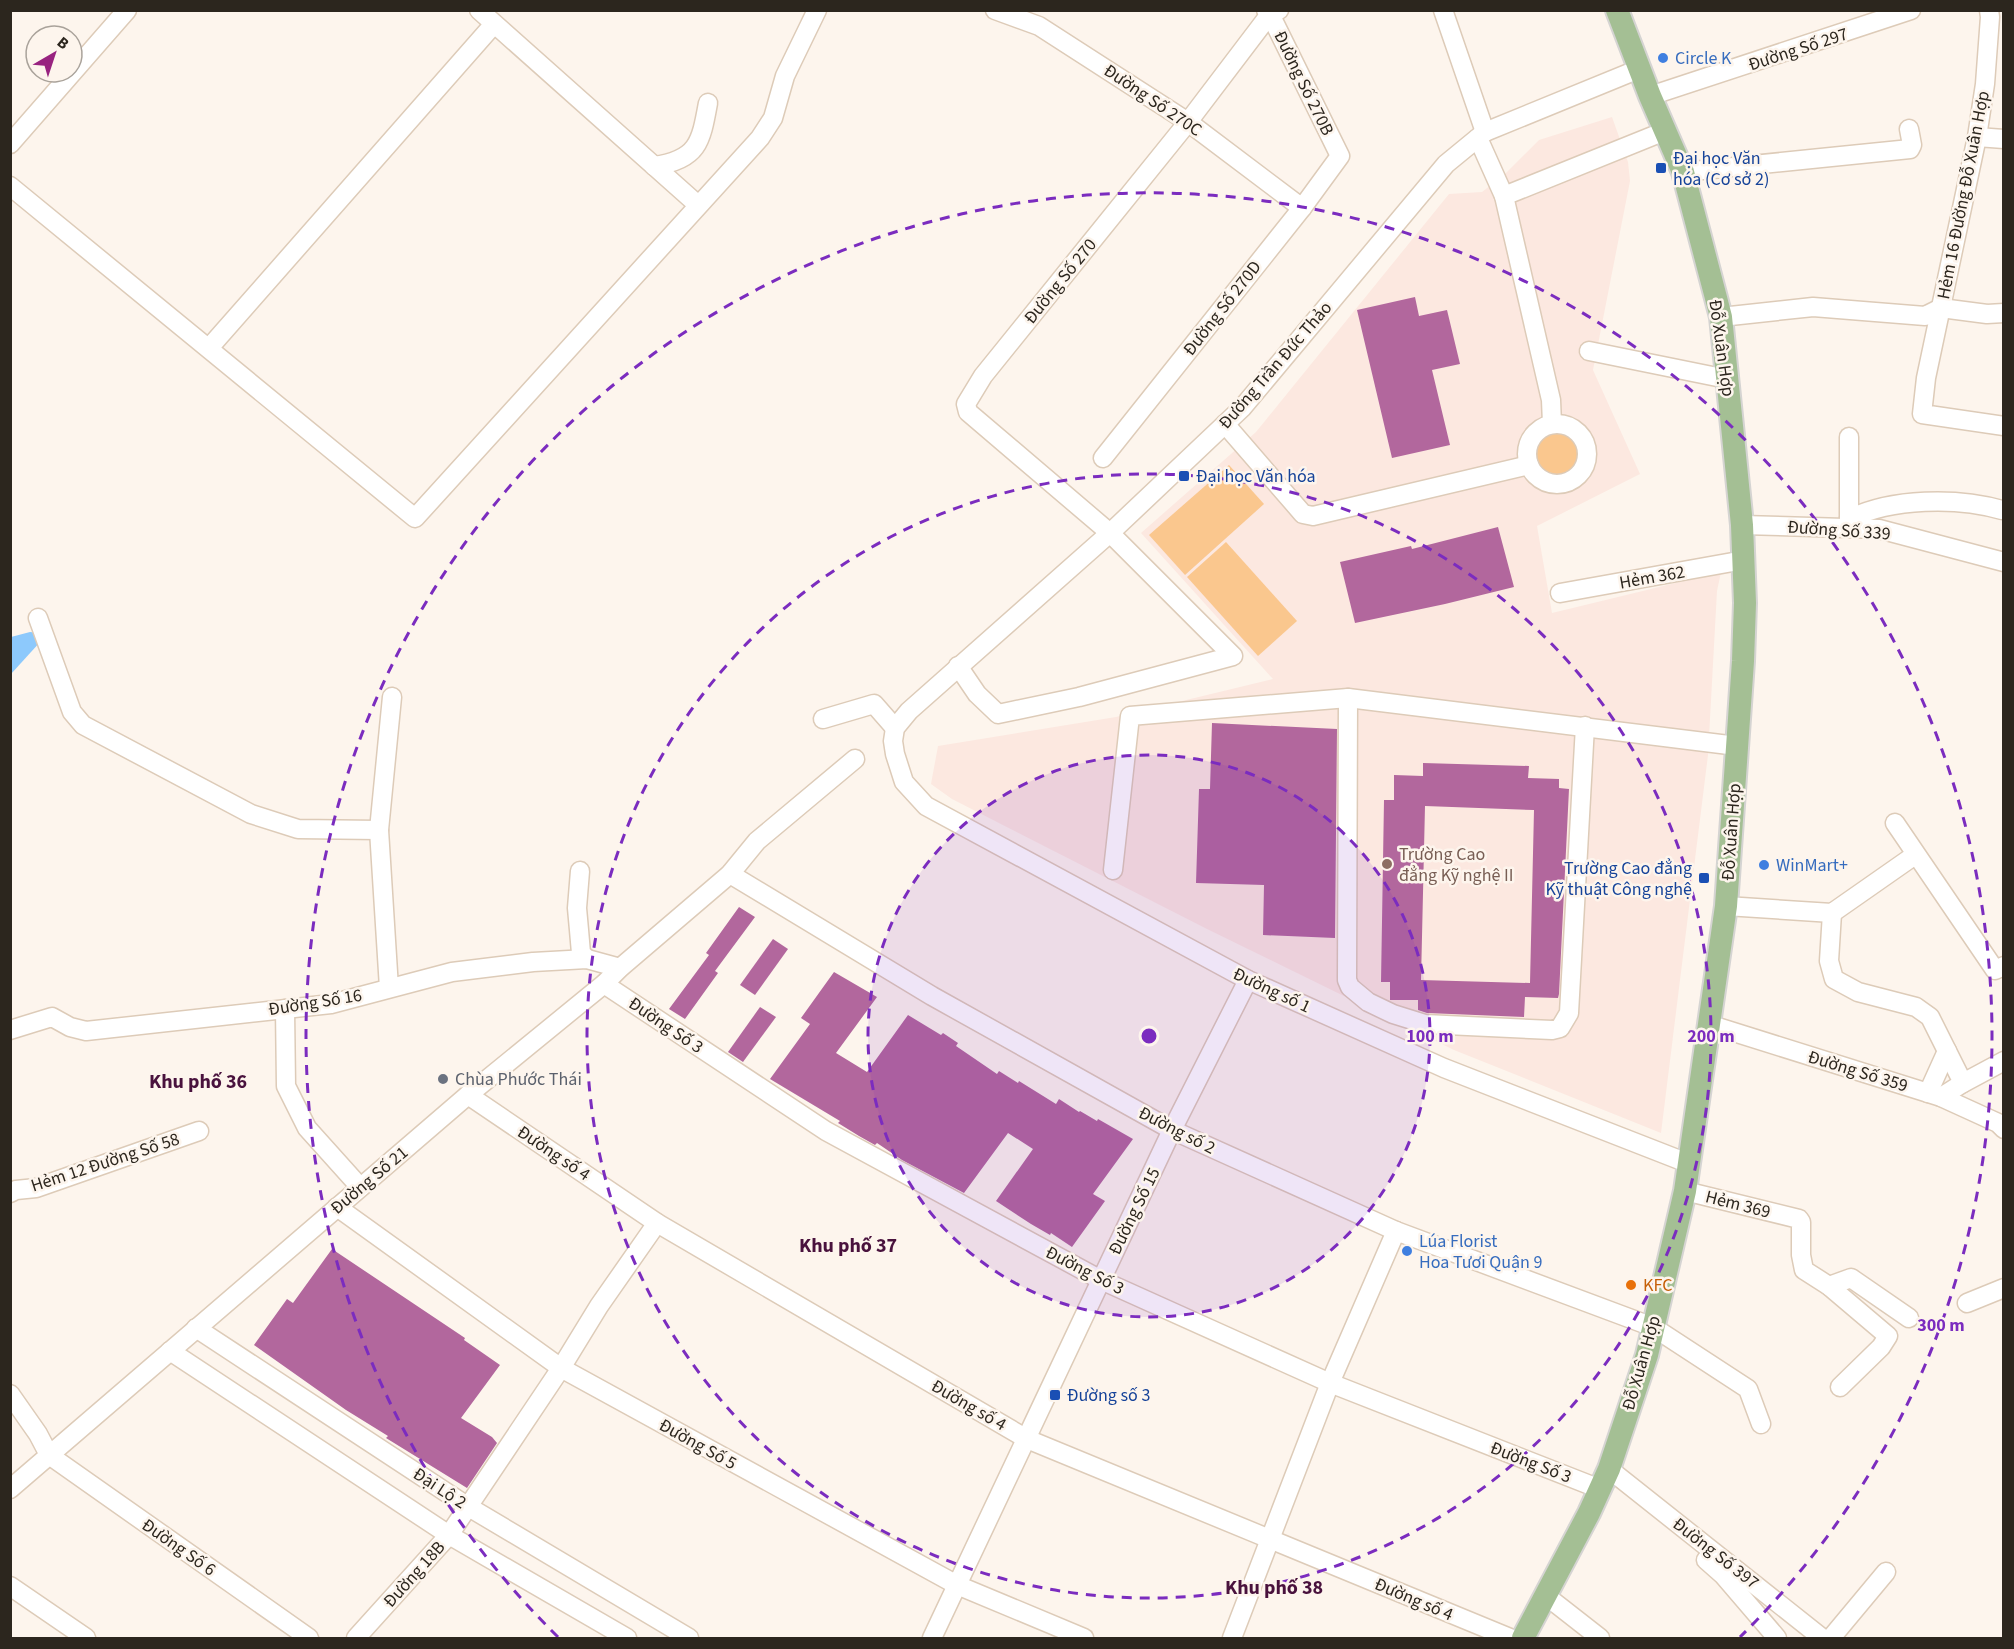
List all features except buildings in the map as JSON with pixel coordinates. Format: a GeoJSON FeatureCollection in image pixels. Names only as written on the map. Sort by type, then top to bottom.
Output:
{"type":"FeatureCollection","features":[{"type":"Feature","properties":{"kind":"main road","name":"Đỗ Xuân Hợp"},"geometry":{"type":"LineString","coordinates":[[1522,1638],[1605,1478],[1647,1355],[1685,1191],[1726,906],[1743,661],[1742,525],[1720,317],[1683,172],[1639,69],[1617,10]]}},
{"type":"Feature","properties":{"kind":"street"},"geometry":{"type":"LineString","coordinates":[[10,144],[127,10]]}},
{"type":"Feature","properties":{"kind":"street"},"geometry":{"type":"LineString","coordinates":[[479,10],[698,205]]}},
{"type":"Feature","properties":{"kind":"street"},"geometry":{"type":"LineString","coordinates":[[10,186],[415,518],[760,138],[773,118],[784,76],[817,10]]}},
{"type":"Feature","properties":{"kind":"street","name":"Đường Số 270C"},"geometry":{"type":"LineString","coordinates":[[995,10],[1039,26],[1188,122],[1302,208]]}},
{"type":"Feature","properties":{"kind":"street"},"geometry":{"type":"LineString","coordinates":[[1443,10],[1482,135],[1504,196],[1551,399],[1552,424]]}},
{"type":"Feature","properties":{"kind":"street","name":"Đường Số 297"},"geometry":{"type":"LineString","coordinates":[[1650,96],[1880,16],[1911,10]]}},
{"type":"Feature","properties":{"kind":"street","name":"Hẻm 16 Đường Đỗ Xuân Hợp"},"geometry":{"type":"LineString","coordinates":[[1989,10],[1985,84],[1977,137],[1926,378],[1922,414],[2004,426]]}},
{"type":"Feature","properties":{"kind":"street","name":"Đường Số 270"},"geometry":{"type":"LineString","coordinates":[[1110,533],[968,412],[966,404],[983,376],[1188,122],[1272,12]]}},
{"type":"Feature","properties":{"kind":"street","name":"Đường Số 270B"},"geometry":{"type":"LineString","coordinates":[[1272,12],[1340,156]]}},
{"type":"Feature","properties":{"kind":"street"},"geometry":{"type":"LineString","coordinates":[[208,348],[494,24]]}},
{"type":"Feature","properties":{"kind":"street","name":"Đường Trần Đức Thảo"},"geometry":{"type":"LineString","coordinates":[[896,728],[909,711],[1110,533],[1242,408],[1446,164],[1482,135],[1639,69]]}},
{"type":"Feature","properties":{"kind":"street"},"geometry":{"type":"LineString","coordinates":[[654,166],[672,163],[691,152],[699,140],[708,103]]}},
{"type":"Feature","properties":{"kind":"street"},"geometry":{"type":"LineString","coordinates":[[1683,172],[1910,149],[1912,145],[1910,129]]}},
{"type":"Feature","properties":{"kind":"street"},"geometry":{"type":"LineString","coordinates":[[1504,196],[1665,131]]}},
{"type":"Feature","properties":{"kind":"street"},"geometry":{"type":"LineString","coordinates":[[1977,137],[2004,139]]}},
{"type":"Feature","properties":{"kind":"street","name":"Đường Số 270D"},"geometry":{"type":"LineString","coordinates":[[1103,458],[1302,208],[1340,156]]}},
{"type":"Feature","properties":{"kind":"street"},"geometry":{"type":"LineString","coordinates":[[1720,317],[1813,307],[1925,316],[1941,308],[1987,314],[2004,313]]}},
{"type":"Feature","properties":{"kind":"street"},"geometry":{"type":"LineString","coordinates":[[1589,351],[1727,379]]}},
{"type":"Feature","properties":{"kind":"street"},"geometry":{"type":"LineString","coordinates":[[1225,424],[1303,514],[1313,516],[1529,465]]}},
{"type":"Feature","properties":{"kind":"street"},"geometry":{"type":"LineString","coordinates":[[1552,424],[1572,428],[1580,435],[1587,454],[1586,465],[1580,474],[1563,484],[1543,481],[1534,474],[1527,456],[1531,439],[1536,432],[1552,424]]}},
{"type":"Feature","properties":{"kind":"street"},"geometry":{"type":"LineString","coordinates":[[1849,524],[1850,437]]}},
{"type":"Feature","properties":{"kind":"street"},"geometry":{"type":"LineString","coordinates":[[1849,524],[1867,511],[1905,502],[1959,504],[2002,510]]}},
{"type":"Feature","properties":{"kind":"street","name":"Đường Số 339"},"geometry":{"type":"LineString","coordinates":[[1742,525],[1849,524],[1879,529],[2004,562]]}},
{"type":"Feature","properties":{"kind":"street"},"geometry":{"type":"LineString","coordinates":[[958,666],[977,694],[998,714],[1079,697],[1233,656],[1110,533]]}},
{"type":"Feature","properties":{"kind":"street","name":"Hẻm 362"},"geometry":{"type":"LineString","coordinates":[[1560,593],[1744,560]]}},
{"type":"Feature","properties":{"kind":"street"},"geometry":{"type":"LineString","coordinates":[[38,618],[72,712],[83,725],[251,814],[298,829],[379,830]]}},
{"type":"Feature","properties":{"kind":"street"},"geometry":{"type":"LineString","coordinates":[[389,988],[379,830],[392,697]]}},
{"type":"Feature","properties":{"kind":"street"},"geometry":{"type":"LineString","coordinates":[[1113,870],[1130,716],[1348,698],[1737,746]]}},
{"type":"Feature","properties":{"kind":"street"},"geometry":{"type":"LineString","coordinates":[[1348,698],[1347,980],[1350,987],[1368,1002],[1394,1014],[1425,1024],[1552,1030],[1560,1028],[1566,1021],[1569,1013],[1584,726]]}},
{"type":"Feature","properties":{"kind":"street"},"geometry":{"type":"LineString","coordinates":[[823,719],[874,704],[896,728]]}},
{"type":"Feature","properties":{"kind":"street","name":"Đường số 1"},"geometry":{"type":"LineString","coordinates":[[896,728],[893,741],[904,782],[926,806],[1248,980],[1444,1068],[1690,1164]]}},
{"type":"Feature","properties":{"kind":"street","name":"Đường Số 21"},"geometry":{"type":"LineString","coordinates":[[10,1489],[468,1095],[604,984],[730,874],[757,841],[855,759]]}},
{"type":"Feature","properties":{"kind":"street"},"geometry":{"type":"LineString","coordinates":[[1895,823],[1914,855],[1995,970],[2004,966]]}},
{"type":"Feature","properties":{"kind":"street"},"geometry":{"type":"LineString","coordinates":[[1726,906],[1832,913],[1914,855]]}},
{"type":"Feature","properties":{"kind":"street"},"geometry":{"type":"LineString","coordinates":[[580,871],[577,908],[581,953],[587,959]]}},
{"type":"Feature","properties":{"kind":"street","name":"Đường số 2"},"geometry":{"type":"LineString","coordinates":[[730,874],[932,996],[1172,1130],[1396,1231],[1653,1327],[1748,1389],[1761,1424]]}},
{"type":"Feature","properties":{"kind":"street"},"geometry":{"type":"LineString","coordinates":[[1832,913],[1829,961],[1834,978],[1858,992],[1916,1007],[1930,1017],[1963,1083]]}},
{"type":"Feature","properties":{"kind":"street","name":"Đường Số 16"},"geometry":{"type":"LineString","coordinates":[[10,1030],[52,1017],[70,1027],[86,1031],[331,1004],[452,972],[533,962],[587,959],[620,968]]}},
{"type":"Feature","properties":{"kind":"street","name":"Đường Số 15"},"geometry":{"type":"LineString","coordinates":[[932,1638],[1172,1130],[1248,980]]}},
{"type":"Feature","properties":{"kind":"street","name":"Đường Số 3"},"geometry":{"type":"LineString","coordinates":[[604,984],[826,1131],[1101,1280],[1330,1383],[1605,1478]]}},
{"type":"Feature","properties":{"kind":"street"},"geometry":{"type":"LineString","coordinates":[[285,1009],[286,1086],[307,1128],[360,1187]]}},
{"type":"Feature","properties":{"kind":"street","name":"Đường Số 359"},"geometry":{"type":"LineString","coordinates":[[1708,1024],[1935,1095],[1998,1123],[2004,1129]]}},
{"type":"Feature","properties":{"kind":"street"},"geometry":{"type":"LineString","coordinates":[[1935,1095],[1947,1051]]}},
{"type":"Feature","properties":{"kind":"street"},"geometry":{"type":"LineString","coordinates":[[1935,1095],[2004,1061]]}},
{"type":"Feature","properties":{"kind":"street","name":"Đường số 4"},"geometry":{"type":"LineString","coordinates":[[468,1095],[657,1223],[1027,1439],[1510,1638]]}},
{"type":"Feature","properties":{"kind":"street","name":"Hẻm 12 Đường Số 58"},"geometry":{"type":"LineString","coordinates":[[10,1193],[16,1190],[36,1188],[199,1131]]}},
{"type":"Feature","properties":{"kind":"street","name":"Hẻm 369"},"geometry":{"type":"LineString","coordinates":[[1685,1191],[1799,1218],[1802,1222],[1800,1255],[1803,1267],[1829,1286]]}},
{"type":"Feature","properties":{"kind":"street","name":"Đường Số 5"},"geometry":{"type":"LineString","coordinates":[[337,1207],[561,1368],[957,1585],[1084,1638]]}},
{"type":"Feature","properties":{"kind":"street","name":"Đường 18B"},"geometry":{"type":"LineString","coordinates":[[356,1638],[449,1535],[561,1368],[598,1306],[657,1223]]}},
{"type":"Feature","properties":{"kind":"street"},"geometry":{"type":"LineString","coordinates":[[1232,1638],[1330,1383],[1396,1231]]}},
{"type":"Feature","properties":{"kind":"street"},"geometry":{"type":"LineString","coordinates":[[1840,1388],[1881,1347],[1888,1336],[1829,1286],[1851,1278],[1909,1318]]}},
{"type":"Feature","properties":{"kind":"street"},"geometry":{"type":"LineString","coordinates":[[1967,1303],[2004,1288]]}},
{"type":"Feature","properties":{"kind":"street","name":"Đại Lộ 2"},"geometry":{"type":"LineString","coordinates":[[196,1328],[467,1506],[689,1638]]}},
{"type":"Feature","properties":{"kind":"street","name":"Đại Lộ 2"},"geometry":{"type":"LineString","coordinates":[[170,1351],[449,1535],[627,1638]]}},
{"type":"Feature","properties":{"kind":"street"},"geometry":{"type":"LineString","coordinates":[[10,1394],[38,1434],[49,1455]]}},
{"type":"Feature","properties":{"kind":"street","name":"Đường Số 6"},"geometry":{"type":"LineString","coordinates":[[49,1455],[309,1638]]}},
{"type":"Feature","properties":{"kind":"street","name":"Đường Số 397"},"geometry":{"type":"LineString","coordinates":[[1605,1478],[1724,1575],[1736,1578],[1822,1638]]}},
{"type":"Feature","properties":{"kind":"street"},"geometry":{"type":"LineString","coordinates":[[1831,1638],[1886,1572]]}},
{"type":"Feature","properties":{"kind":"street","name":"Đường Số 397"},"geometry":{"type":"LineString","coordinates":[[1736,1578],[1776,1638]]}},
{"type":"Feature","properties":{"kind":"street"},"geometry":{"type":"LineString","coordinates":[[10,1586],[79,1633]]}},
{"type":"Feature","properties":{"kind":"street"},"geometry":{"type":"LineString","coordinates":[[1545,1595],[1600,1638]]}},
{"type":"Feature","properties":{"kind":"street"},"geometry":{"type":"LineString","coordinates":[[55,1638],[79,1633]]}},
{"type":"Feature","properties":{"kind":"shaded area","name":"Trường Cao đẳng Kỹ nghệ II"},"geometry":{"type":"Polygon","coordinates":[[[1612,117],[1628,162],[1630,181],[1593,370],[1640,474],[1537,526],[1552,613],[1721,572],[1717,591],[1708,755],[1661,1133],[1454,1050],[1207,929],[952,799],[931,784],[938,746],[1116,717],[1273,679],[1141,533],[1256,432],[1449,194],[1482,192],[1505,174],[1539,140],[1612,117]]]}},
{"type":"Feature","properties":{"kind":"shaded area"},"geometry":{"type":"Polygon","coordinates":[[[1557,433],[1565,434],[1572,439],[1577,446],[1577,462],[1572,469],[1565,474],[1557,475],[1549,474],[1542,469],[1537,462],[1536,454],[1537,446],[1542,439],[1549,434],[1557,433]]]}},
{"type":"Feature","properties":{"kind":"shaded area"},"geometry":{"type":"Polygon","coordinates":[[[1229,465],[1264,504],[1185,575],[1149,535],[1229,465]]]}},
{"type":"Feature","properties":{"kind":"shaded area"},"geometry":{"type":"Polygon","coordinates":[[[1226,542],[1297,621],[1258,656],[1187,577],[1226,542]]]}},
{"type":"Feature","properties":{"kind":"water"},"geometry":{"type":"Polygon","coordinates":[[[30,632],[40,633],[41,641],[11,674],[11,637],[30,632]]]}},
{"type":"Feature","properties":{"kind":"place","name":"Circle K"},"geometry":{"type":"Point","coordinates":[1663,58]}},
{"type":"Feature","properties":{"kind":"place","name":"Đại học Văn hóa (Cơ sở 2)"},"geometry":{"type":"Point","coordinates":[1661,168]}},
{"type":"Feature","properties":{"kind":"place","name":"Đại học Văn hóa"},"geometry":{"type":"Point","coordinates":[1184,476]}},
{"type":"Feature","properties":{"kind":"place","name":"Trường Cao đẳng Kỹ nghệ II"},"geometry":{"type":"Point","coordinates":[1387,864]}},
{"type":"Feature","properties":{"kind":"place","name":"WinMart+"},"geometry":{"type":"Point","coordinates":[1764,865]}},
{"type":"Feature","properties":{"kind":"place","name":"Trường Cao đẳng Kỹ thuật Công nghệ"},"geometry":{"type":"Point","coordinates":[1704,878]}},
{"type":"Feature","properties":{"kind":"place","name":"Chùa Phước Thái"},"geometry":{"type":"Point","coordinates":[443,1079]}},
{"type":"Feature","properties":{"kind":"place","name":"Lúa Florist Hoa Tươi Quận 9"},"geometry":{"type":"Point","coordinates":[1407,1251]}},
{"type":"Feature","properties":{"kind":"place","name":"KFC"},"geometry":{"type":"Point","coordinates":[1631,1285]}},
{"type":"Feature","properties":{"kind":"place","name":"Đường số 3"},"geometry":{"type":"Point","coordinates":[1055,1395]}},
{"type":"Feature","properties":{"kind":"district","name":"Khu phố 36"},"geometry":{"type":"Point","coordinates":[198,1081]}},
{"type":"Feature","properties":{"kind":"district","name":"Khu phố 37"},"geometry":{"type":"Point","coordinates":[848,1245]}},
{"type":"Feature","properties":{"kind":"district","name":"Khu phố 38"},"geometry":{"type":"Point","coordinates":[1274,1587]}}]}
